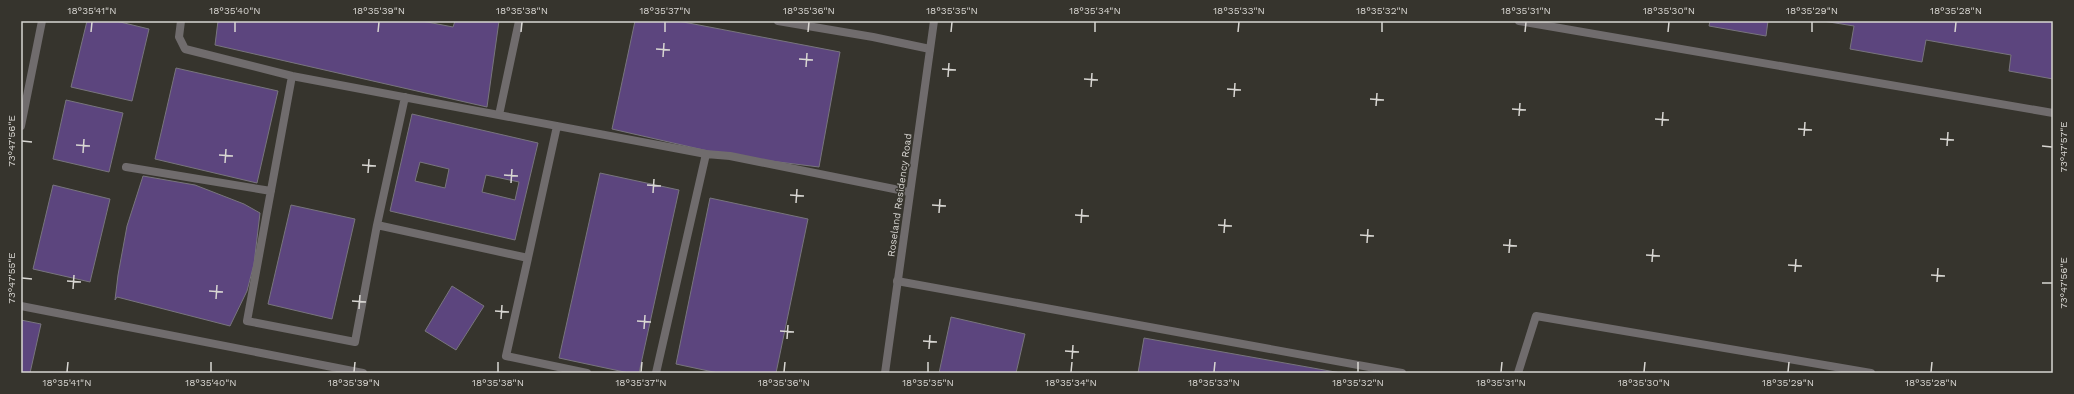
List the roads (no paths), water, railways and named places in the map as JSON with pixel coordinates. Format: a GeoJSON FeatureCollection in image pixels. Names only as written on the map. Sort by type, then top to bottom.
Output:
{"type":"FeatureCollection","features":[{"type":"Feature","properties":{"kind":"street"},"geometry":{"type":"LineString","coordinates":[[21,126],[42,21]]}},
{"type":"Feature","properties":{"kind":"street"},"geometry":{"type":"LineString","coordinates":[[181,21],[179,37],[185,49],[292,76],[706,154],[730,156],[909,192]]}},
{"type":"Feature","properties":{"kind":"street"},"geometry":{"type":"LineString","coordinates":[[500,115],[519,21]]}},
{"type":"Feature","properties":{"kind":"street"},"geometry":{"type":"LineString","coordinates":[[778,21],[873,37],[930,49]]}},
{"type":"Feature","properties":{"kind":"street","name":"Roseland Residency Road"},"geometry":{"type":"LineString","coordinates":[[885,373],[934,21]]}},
{"type":"Feature","properties":{"kind":"street"},"geometry":{"type":"LineString","coordinates":[[1519,21],[2053,113]]}},
{"type":"Feature","properties":{"kind":"street"},"geometry":{"type":"LineString","coordinates":[[292,76],[247,320],[355,342],[377,225],[405,97]]}},
{"type":"Feature","properties":{"kind":"street"},"geometry":{"type":"LineString","coordinates":[[557,126],[506,356],[587,373]]}},
{"type":"Feature","properties":{"kind":"street"},"geometry":{"type":"LineString","coordinates":[[656,373],[706,154]]}},
{"type":"Feature","properties":{"kind":"street"},"geometry":{"type":"LineString","coordinates":[[126,167],[271,191]]}},
{"type":"Feature","properties":{"kind":"street"},"geometry":{"type":"LineString","coordinates":[[377,225],[528,258]]}},
{"type":"Feature","properties":{"kind":"street"},"geometry":{"type":"LineString","coordinates":[[897,281],[1402,373]]}},
{"type":"Feature","properties":{"kind":"street"},"geometry":{"type":"LineString","coordinates":[[21,306],[363,373]]}},
{"type":"Feature","properties":{"kind":"street"},"geometry":{"type":"LineString","coordinates":[[1518,373],[1536,316],[1871,373]]}}]}
